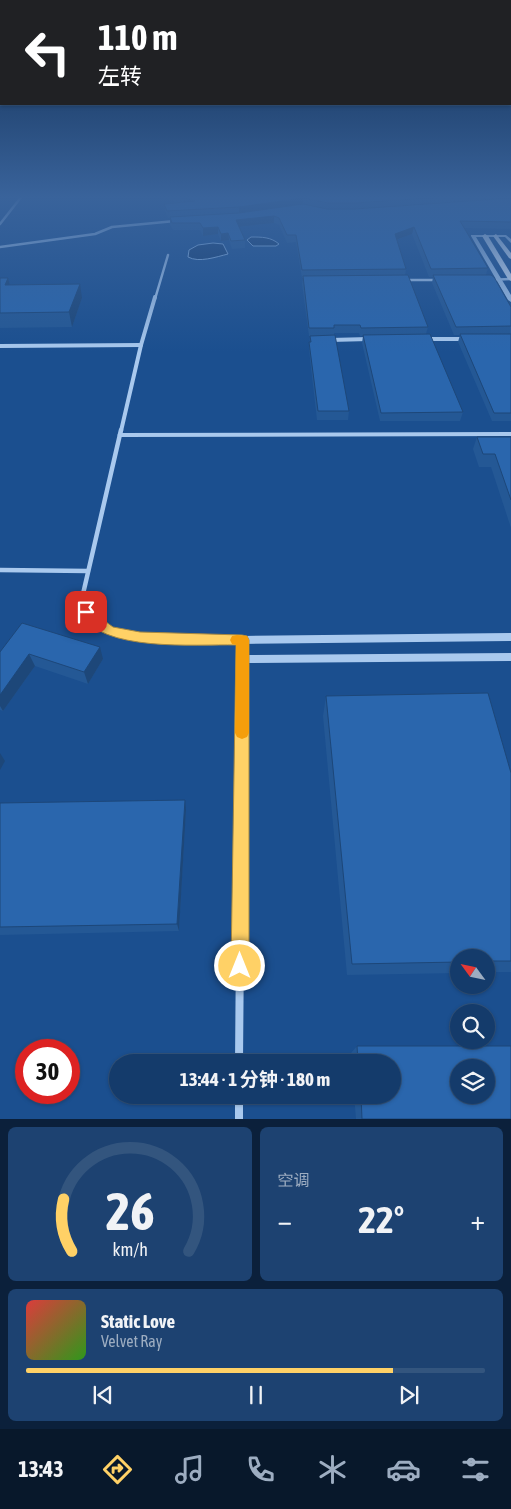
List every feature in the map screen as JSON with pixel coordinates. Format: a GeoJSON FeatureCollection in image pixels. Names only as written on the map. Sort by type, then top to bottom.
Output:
{"type":"FeatureCollection","features":[{"type":"Feature","properties":{"kind":"main road"},"geometry":{"type":"LineString","coordinates":[[492,248],[511,279]]}},
{"type":"Feature","properties":{"kind":"street"},"geometry":{"type":"LineString","coordinates":[[480,248],[511,300]]}},
{"type":"Feature","properties":{"kind":"street"},"geometry":{"type":"LineString","coordinates":[[168,255],[141,345],[83,594],[86,612],[94,622],[110,632],[140,638],[242,640],[511,637]]}},
{"type":"Feature","properties":{"kind":"street"},"geometry":{"type":"LineString","coordinates":[[479,280],[511,279]]}},
{"type":"Feature","properties":{"kind":"street"},"geometry":{"type":"LineString","coordinates":[[401,280],[443,280]]}},
{"type":"Feature","properties":{"kind":"street"},"geometry":{"type":"LineString","coordinates":[[423,339],[470,338]]}},
{"type":"Feature","properties":{"kind":"street"},"geometry":{"type":"LineString","coordinates":[[324,340],[375,339]]}},
{"type":"Feature","properties":{"kind":"street"},"geometry":{"type":"LineString","coordinates":[[0,346],[141,345]]}},
{"type":"Feature","properties":{"kind":"street"},"geometry":{"type":"LineString","coordinates":[[121,435],[511,434]]}},
{"type":"Feature","properties":{"kind":"street"},"geometry":{"type":"LineString","coordinates":[[0,570],[88,571]]}},
{"type":"Feature","properties":{"kind":"street"},"geometry":{"type":"LineString","coordinates":[[240,1054],[242,640]]}},
{"type":"Feature","properties":{"kind":"street"},"geometry":{"type":"LineString","coordinates":[[242,659],[511,657]]}},
{"type":"Feature","properties":{"kind":"street"},"geometry":{"type":"LineString","coordinates":[[239,1104],[239,1119]]}},
{"type":"Feature","properties":{"kind":"water"},"geometry":{"type":"Polygon","coordinates":[[[192,248],[225,248],[228,254],[213,258],[192,259],[188,257],[189,250],[192,248]]]}},
{"type":"Feature","properties":{"kind":"building"},"geometry":{"type":"Polygon","coordinates":[[[298,248],[399,248],[406,269],[302,270],[298,248]]]}},
{"type":"Feature","properties":{"kind":"building"},"geometry":{"type":"Polygon","coordinates":[[[423,248],[476,248],[488,268],[431,269],[423,248]]]}},
{"type":"Feature","properties":{"kind":"building"},"geometry":{"type":"Polygon","coordinates":[[[408,275],[428,327],[361,328],[360,325],[334,325],[334,328],[309,328],[303,276],[408,275]]]}},
{"type":"Feature","properties":{"kind":"building"},"geometry":{"type":"Polygon","coordinates":[[[433,275],[491,275],[511,307],[511,326],[456,327],[433,275]]]}},
{"type":"Feature","properties":{"kind":"building"},"geometry":{"type":"Polygon","coordinates":[[[0,278],[8,278],[5,285],[80,284],[69,312],[0,313],[0,278]]]}},
{"type":"Feature","properties":{"kind":"building"},"geometry":{"type":"Polygon","coordinates":[[[430,334],[463,412],[381,413],[363,335],[430,334]]]}},
{"type":"Feature","properties":{"kind":"building"},"geometry":{"type":"Polygon","coordinates":[[[460,334],[511,334],[511,413],[494,413],[460,334]]]}},
{"type":"Feature","properties":{"kind":"building"},"geometry":{"type":"Polygon","coordinates":[[[335,335],[349,411],[318,411],[309,342],[311,342],[310,336],[335,335]]]}},
{"type":"Feature","properties":{"kind":"building"},"geometry":{"type":"Polygon","coordinates":[[[477,437],[511,437],[511,500],[495,454],[483,454],[477,437]]]}},
{"type":"Feature","properties":{"kind":"building"},"geometry":{"type":"Polygon","coordinates":[[[22,623],[100,647],[84,672],[29,654],[0,695],[0,652],[22,623]]]}},
{"type":"Feature","properties":{"kind":"building"},"geometry":{"type":"Polygon","coordinates":[[[488,693],[511,773],[511,961],[495,961],[495,949],[450,949],[450,962],[352,964],[326,696],[488,693]]]}},
{"type":"Feature","properties":{"kind":"building"},"geometry":{"type":"Polygon","coordinates":[[[185,800],[177,924],[0,927],[0,803],[185,800]]]}},
{"type":"Feature","properties":{"kind":"building"},"geometry":{"type":"Polygon","coordinates":[[[357,1046],[450,1046],[450,1049],[495,1049],[495,1046],[511,1046],[511,1119],[362,1119],[361,1104],[401,1104],[401,1054],[358,1054],[357,1046]]]}},
{"type":"Feature","properties":{"kind":"slow traffic"},"geometry":{"type":"LineString","coordinates":[[237,640],[242,640],[242,733]]}},
{"type":"Feature","properties":{"kind":"route"},"geometry":{"type":"LineString","coordinates":[[86,612],[94,622],[110,632],[140,638],[242,640],[240,966]]}}]}
